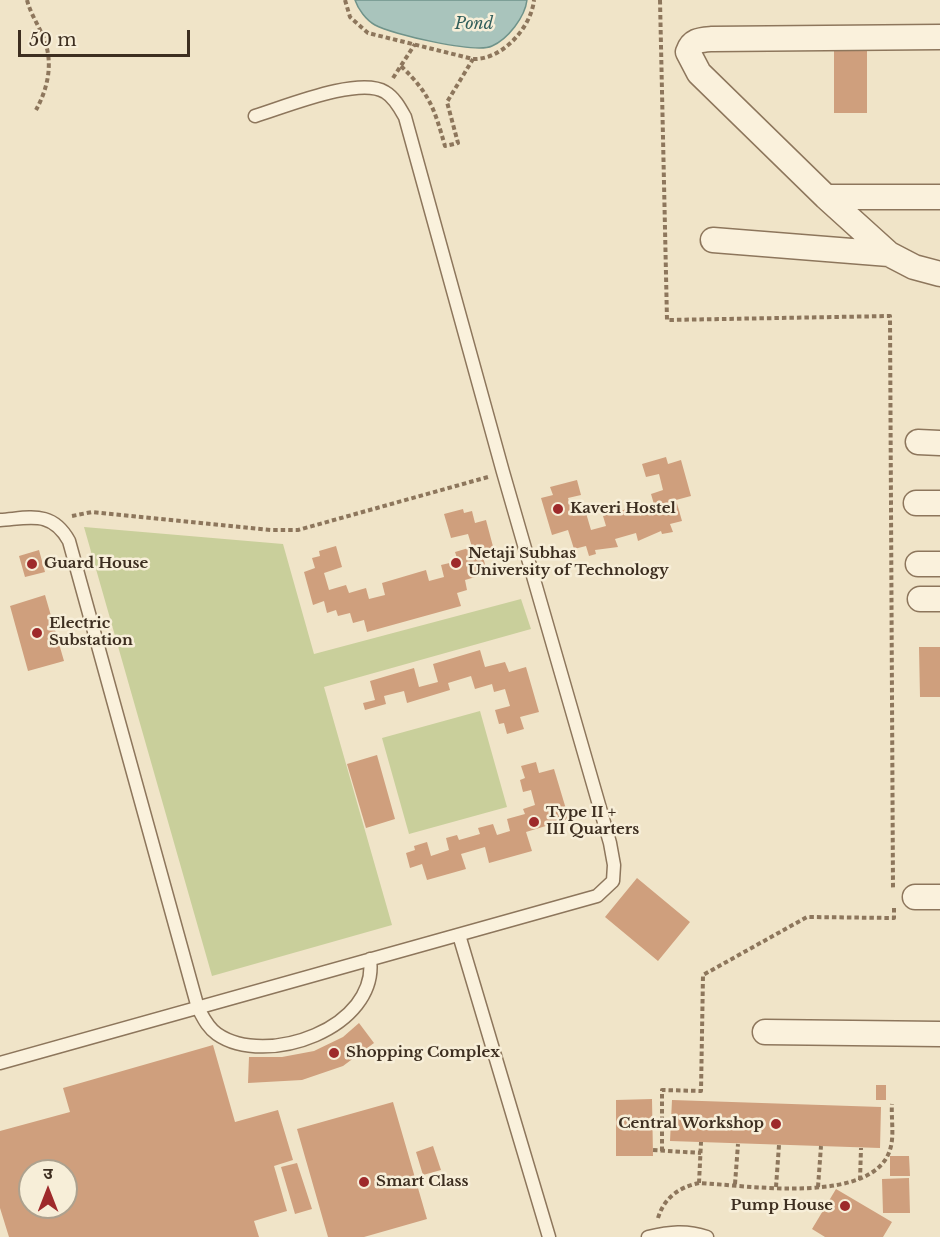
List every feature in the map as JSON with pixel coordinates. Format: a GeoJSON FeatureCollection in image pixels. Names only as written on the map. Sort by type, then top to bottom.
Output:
{"type":"FeatureCollection","features":[{"type":"Feature","properties":{"kind":"street"},"geometry":{"type":"LineString","coordinates":[[940,37],[712,39],[690,44],[688,52],[699,73],[826,197],[889,254],[907,264],[940,274]]}},
{"type":"Feature","properties":{"kind":"street"},"geometry":{"type":"LineString","coordinates":[[826,197],[940,196]]}},
{"type":"Feature","properties":{"kind":"street"},"geometry":{"type":"LineString","coordinates":[[713,240],[889,254]]}},
{"type":"Feature","properties":{"kind":"street"},"geometry":{"type":"LineString","coordinates":[[916,503],[940,503]]}},
{"type":"Feature","properties":{"kind":"street"},"geometry":{"type":"LineString","coordinates":[[900,899],[940,897]]}},
{"type":"Feature","properties":{"kind":"street"},"geometry":{"type":"LineString","coordinates":[[765,1032],[940,1034]]}},
{"type":"Feature","properties":{"kind":"lane"},"geometry":{"type":"LineString","coordinates":[[0,1063],[597,896],[608,888],[614,874],[610,843],[503,472],[405,117],[396,102],[385,92],[369,87],[352,88],[255,116]]}},
{"type":"Feature","properties":{"kind":"lane"},"geometry":{"type":"LineString","coordinates":[[0,520],[43,518],[54,521],[69,541],[198,1008],[207,1025],[226,1039],[256,1045],[294,1042],[328,1029],[356,1009],[370,985],[370,959]]}},
{"type":"Feature","properties":{"kind":"lane"},"geometry":{"type":"LineString","coordinates":[[459,935],[549,1237]]}},
{"type":"Feature","properties":{"kind":"lane"},"geometry":{"type":"LineString","coordinates":[[650,1236],[689,1231],[707,1237]]}},
{"type":"Feature","properties":{"kind":"path"},"geometry":{"type":"LineString","coordinates":[[27,0],[43,36],[48,54],[48,85],[36,110]]}},
{"type":"Feature","properties":{"kind":"path"},"geometry":{"type":"LineString","coordinates":[[345,0],[350,17],[368,33],[473,59],[485,59],[496,54],[525,27],[533,10],[534,0]]}},
{"type":"Feature","properties":{"kind":"path"},"geometry":{"type":"LineString","coordinates":[[660,0],[668,320],[890,316],[900,899],[894,918],[807,917],[703,975],[701,1091],[662,1090],[662,1151]]}},
{"type":"Feature","properties":{"kind":"path"},"geometry":{"type":"LineString","coordinates":[[415,44],[401,66],[421,86],[433,104],[445,146],[458,143],[447,102],[473,59]]}},
{"type":"Feature","properties":{"kind":"path"},"geometry":{"type":"LineString","coordinates":[[54,521],[92,512],[271,530],[298,530],[503,472]]}},
{"type":"Feature","properties":{"kind":"path"},"geometry":{"type":"LineString","coordinates":[[650,1236],[665,1203],[681,1188],[699,1183],[818,1188],[860,1180],[876,1172],[891,1146],[892,1104]]}},
{"type":"Feature","properties":{"kind":"path"},"geometry":{"type":"LineString","coordinates":[[699,1183],[701,1142]]}},
{"type":"Feature","properties":{"kind":"path"},"geometry":{"type":"LineString","coordinates":[[735,1185],[738,1143]]}},
{"type":"Feature","properties":{"kind":"path"},"geometry":{"type":"LineString","coordinates":[[776,1187],[779,1145]]}},
{"type":"Feature","properties":{"kind":"path"},"geometry":{"type":"LineString","coordinates":[[818,1188],[821,1146]]}},
{"type":"Feature","properties":{"kind":"path"},"geometry":{"type":"LineString","coordinates":[[860,1180],[861,1148]]}},
{"type":"Feature","properties":{"kind":"path"},"geometry":{"type":"LineString","coordinates":[[652,1150],[700,1153]]}},
{"type":"Feature","properties":{"kind":"green space"},"geometry":{"type":"Polygon","coordinates":[[[84,527],[283,544],[314,654],[521,599],[531,629],[324,687],[392,925],[212,976],[84,527]]]}},
{"type":"Feature","properties":{"kind":"green space"},"geometry":{"type":"Polygon","coordinates":[[[480,711],[507,807],[409,834],[382,738],[480,711]]]}},
{"type":"Feature","properties":{"kind":"water","name":"Pond"},"geometry":{"type":"Polygon","coordinates":[[[355,0],[527,0],[523,13],[510,33],[498,43],[483,48],[434,42],[384,29],[368,20],[360,11],[355,0]]]}},
{"type":"Feature","properties":{"kind":"building"},"geometry":{"type":"Polygon","coordinates":[[[834,47],[867,47],[867,113],[834,113],[834,47]]]}},
{"type":"Feature","properties":{"kind":"building","name":"Kaveri Hostel"},"geometry":{"type":"Polygon","coordinates":[[[666,457],[668,464],[681,460],[691,496],[676,500],[682,521],[670,524],[673,532],[662,534],[661,531],[638,541],[636,533],[615,539],[618,547],[595,550],[596,554],[589,556],[586,546],[574,549],[568,530],[552,535],[541,498],[553,495],[550,487],[577,480],[581,495],[568,498],[573,516],[586,513],[591,530],[606,526],[603,516],[637,506],[640,516],[656,511],[651,494],[663,490],[659,474],[646,477],[642,464],[666,457]]]}},
{"type":"Feature","properties":{"kind":"building"},"geometry":{"type":"Polygon","coordinates":[[[463,509],[464,513],[472,511],[475,523],[486,520],[495,554],[483,557],[486,568],[477,571],[479,576],[465,580],[467,590],[457,593],[461,606],[367,632],[364,620],[353,623],[350,613],[338,616],[336,610],[327,613],[324,601],[313,605],[304,572],[315,568],[312,558],[320,556],[319,551],[336,546],[342,567],[324,573],[329,590],[346,585],[349,593],[366,588],[369,599],[385,595],[382,583],[426,570],[429,581],[444,577],[441,565],[458,561],[455,552],[472,547],[468,534],[451,538],[444,514],[463,509]]]}},
{"type":"Feature","properties":{"kind":"building","name":"Guard House"},"geometry":{"type":"Polygon","coordinates":[[[39,550],[45,572],[25,577],[19,556],[39,550]]]}},
{"type":"Feature","properties":{"kind":"building","name":"Electric Substation"},"geometry":{"type":"Polygon","coordinates":[[[45,595],[64,661],[28,671],[10,606],[45,595]]]}},
{"type":"Feature","properties":{"kind":"building"},"geometry":{"type":"Polygon","coordinates":[[[919,647],[940,647],[940,697],[920,697],[919,647]]]}},
{"type":"Feature","properties":{"kind":"building"},"geometry":{"type":"Polygon","coordinates":[[[480,650],[485,667],[505,662],[509,672],[526,667],[539,712],[520,717],[524,729],[507,734],[504,723],[499,724],[495,710],[510,706],[505,689],[494,692],[492,684],[475,689],[471,676],[448,683],[450,690],[407,703],[404,691],[384,696],[386,704],[365,710],[363,703],[375,700],[370,681],[414,668],[419,687],[438,682],[433,664],[480,650]]]}},
{"type":"Feature","properties":{"kind":"building"},"geometry":{"type":"Polygon","coordinates":[[[377,755],[395,819],[366,828],[347,764],[377,755]]]}},
{"type":"Feature","properties":{"kind":"building","name":"Type II + III Quarters"},"geometry":{"type":"Polygon","coordinates":[[[536,762],[539,773],[554,769],[569,819],[526,832],[532,851],[489,863],[485,847],[461,854],[466,869],[427,880],[422,864],[410,868],[406,853],[415,850],[414,846],[427,842],[431,856],[449,850],[446,838],[457,835],[459,840],[480,834],[478,828],[493,824],[497,835],[510,831],[507,819],[525,814],[523,809],[535,805],[531,790],[523,792],[520,780],[525,778],[521,766],[536,762]]]}},
{"type":"Feature","properties":{"kind":"building"},"geometry":{"type":"Polygon","coordinates":[[[637,878],[690,922],[658,961],[605,917],[637,878]]]}},
{"type":"Feature","properties":{"kind":"building","name":"Shopping Complex"},"geometry":{"type":"Polygon","coordinates":[[[359,1023],[374,1043],[343,1066],[302,1080],[248,1083],[249,1057],[282,1057],[314,1051],[343,1037],[359,1023]]]}},
{"type":"Feature","properties":{"kind":"building"},"geometry":{"type":"Polygon","coordinates":[[[213,1045],[235,1122],[278,1110],[293,1160],[274,1166],[287,1211],[254,1221],[259,1237],[9,1237],[0,1208],[0,1131],[70,1112],[63,1088],[213,1045]]]}},
{"type":"Feature","properties":{"kind":"building"},"geometry":{"type":"Polygon","coordinates":[[[876,1085],[886,1085],[886,1100],[876,1100],[876,1085]]]}},
{"type":"Feature","properties":{"kind":"building","name":"Central Workshop"},"geometry":{"type":"Polygon","coordinates":[[[652,1099],[653,1156],[616,1156],[616,1100],[652,1099]]]}},
{"type":"Feature","properties":{"kind":"building","name":"Central Workshop"},"geometry":{"type":"Polygon","coordinates":[[[672,1100],[881,1107],[880,1148],[670,1141],[672,1100]]]}},
{"type":"Feature","properties":{"kind":"building","name":"Smart Class"},"geometry":{"type":"Polygon","coordinates":[[[393,1102],[427,1219],[364,1237],[328,1237],[297,1129],[393,1102]]]}},
{"type":"Feature","properties":{"kind":"building"},"geometry":{"type":"Polygon","coordinates":[[[433,1146],[441,1170],[423,1175],[416,1152],[433,1146]]]}},
{"type":"Feature","properties":{"kind":"building"},"geometry":{"type":"Polygon","coordinates":[[[890,1156],[909,1156],[910,1176],[890,1176],[890,1156]]]}},
{"type":"Feature","properties":{"kind":"building"},"geometry":{"type":"Polygon","coordinates":[[[297,1163],[312,1209],[295,1214],[281,1167],[297,1163]]]}},
{"type":"Feature","properties":{"kind":"building"},"geometry":{"type":"Polygon","coordinates":[[[909,1178],[910,1213],[883,1213],[882,1179],[909,1178]]]}},
{"type":"Feature","properties":{"kind":"building","name":"Pump House"},"geometry":{"type":"Polygon","coordinates":[[[836,1189],[892,1222],[883,1237],[825,1237],[812,1229],[836,1189]]]}},
{"type":"Feature","properties":{"kind":"place","name":"Kaveri Hostel"},"geometry":{"type":"Point","coordinates":[558,509]}},
{"type":"Feature","properties":{"kind":"place","name":"Netaji Subhas University of Technology"},"geometry":{"type":"Point","coordinates":[456,563]}},
{"type":"Feature","properties":{"kind":"place","name":"Guard House"},"geometry":{"type":"Point","coordinates":[32,564]}},
{"type":"Feature","properties":{"kind":"place","name":"Electric Substation"},"geometry":{"type":"Point","coordinates":[37,633]}},
{"type":"Feature","properties":{"kind":"place","name":"Type II + III Quarters"},"geometry":{"type":"Point","coordinates":[534,822]}},
{"type":"Feature","properties":{"kind":"place","name":"Shopping Complex"},"geometry":{"type":"Point","coordinates":[334,1053]}},
{"type":"Feature","properties":{"kind":"place","name":"Central Workshop"},"geometry":{"type":"Point","coordinates":[776,1124]}},
{"type":"Feature","properties":{"kind":"place","name":"Smart Class"},"geometry":{"type":"Point","coordinates":[364,1182]}},
{"type":"Feature","properties":{"kind":"place","name":"Pump House"},"geometry":{"type":"Point","coordinates":[845,1206]}}]}
